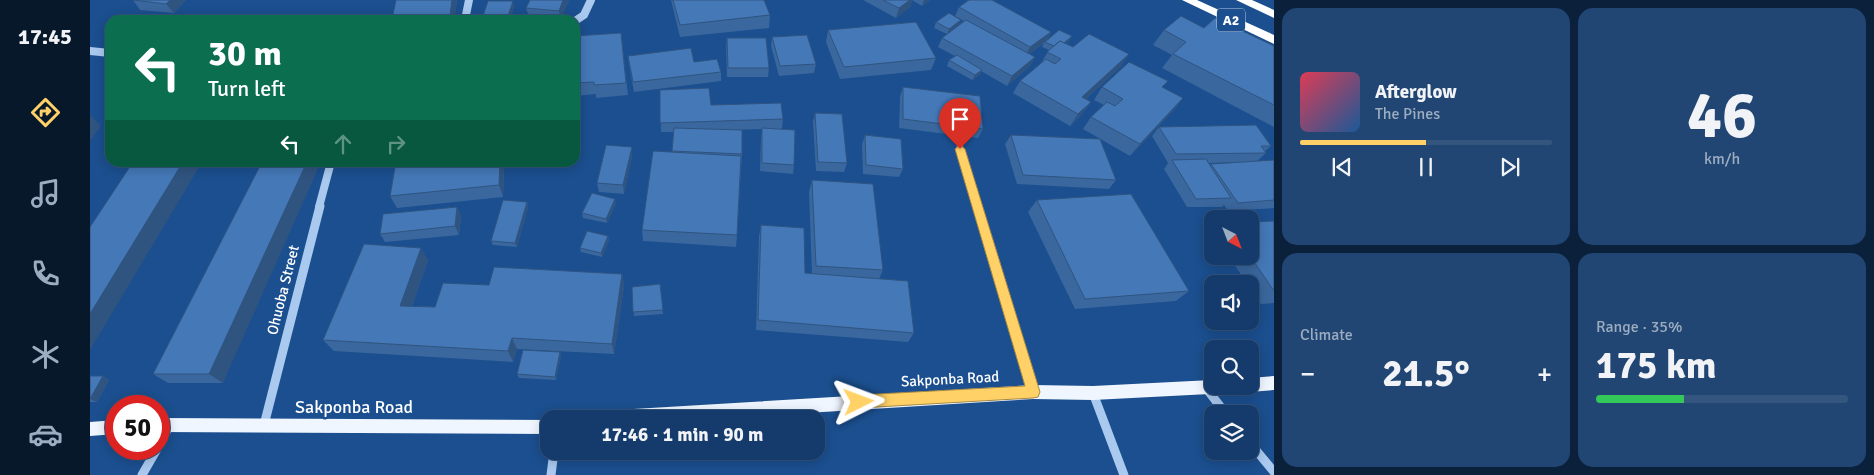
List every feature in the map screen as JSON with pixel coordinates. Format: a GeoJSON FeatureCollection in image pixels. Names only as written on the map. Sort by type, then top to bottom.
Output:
{"type":"FeatureCollection","features":[{"type":"Feature","properties":{"kind":"highway","name":"A2"},"geometry":{"type":"LineString","coordinates":[[1188,0],[1274,40]]}},
{"type":"Feature","properties":{"kind":"highway","name":"A2"},"geometry":{"type":"LineString","coordinates":[[1242,0],[1274,14]]}},
{"type":"Feature","properties":{"kind":"main road"},"geometry":{"type":"LineString","coordinates":[[1259,384],[1274,383]]}},
{"type":"Feature","properties":{"kind":"main road","name":"Sakponba Road"},"geometry":{"type":"LineString","coordinates":[[733,410],[1033,392],[1093,393],[1204,388]]}},
{"type":"Feature","properties":{"kind":"main road","name":"Sakponba Road"},"geometry":{"type":"LineString","coordinates":[[170,425],[540,427]]}},
{"type":"Feature","properties":{"kind":"main road"},"geometry":{"type":"LineString","coordinates":[[90,429],[105,428]]}},
{"type":"Feature","properties":{"kind":"street"},"geometry":{"type":"LineString","coordinates":[[466,15],[469,0]]}},
{"type":"Feature","properties":{"kind":"street"},"geometry":{"type":"LineString","coordinates":[[580,18],[584,16],[591,0]]}},
{"type":"Feature","properties":{"kind":"street"},"geometry":{"type":"LineString","coordinates":[[90,51],[105,52]]}},
{"type":"Feature","properties":{"kind":"street"},"geometry":{"type":"LineString","coordinates":[[960,149],[1033,392]]}},
{"type":"Feature","properties":{"kind":"street","name":"Ohuoba Street"},"geometry":{"type":"LineString","coordinates":[[264,425],[331,167]]}},
{"type":"Feature","properties":{"kind":"street"},"geometry":{"type":"LineString","coordinates":[[1093,393],[1124,475]]}},
{"type":"Feature","properties":{"kind":"street"},"geometry":{"type":"LineString","coordinates":[[1211,395],[1219,405]]}},
{"type":"Feature","properties":{"kind":"street"},"geometry":{"type":"LineString","coordinates":[[1259,454],[1274,472]]}},
{"type":"Feature","properties":{"kind":"street"},"geometry":{"type":"LineString","coordinates":[[142,475],[151,460]]}},
{"type":"Feature","properties":{"kind":"street"},"geometry":{"type":"LineString","coordinates":[[551,475],[553,460]]}},
{"type":"Feature","properties":{"kind":"building"},"geometry":{"type":"Polygon","coordinates":[[[133,0],[170,0],[166,4],[133,0]]]}},
{"type":"Feature","properties":{"kind":"building"},"geometry":{"type":"Polygon","coordinates":[[[396,0],[452,0],[450,15],[393,15],[396,0]]]}},
{"type":"Feature","properties":{"kind":"building"},"geometry":{"type":"Polygon","coordinates":[[[530,0],[563,0],[559,11],[526,8],[530,0]]]}},
{"type":"Feature","properties":{"kind":"building"},"geometry":{"type":"Polygon","coordinates":[[[673,0],[764,0],[770,15],[680,25],[673,0]]]}},
{"type":"Feature","properties":{"kind":"building"},"geometry":{"type":"Polygon","coordinates":[[[883,0],[910,0],[899,8],[883,0]]]}},
{"type":"Feature","properties":{"kind":"building"},"geometry":{"type":"Polygon","coordinates":[[[969,0],[992,0],[1051,32],[1030,47],[959,7],[969,0]]]}},
{"type":"Feature","properties":{"kind":"building"},"geometry":{"type":"Polygon","coordinates":[[[488,1],[513,1],[508,15],[483,15],[488,1]]]}},
{"type":"Feature","properties":{"kind":"building"},"geometry":{"type":"Polygon","coordinates":[[[949,13],[961,20],[949,29],[936,22],[949,13]]]}},
{"type":"Feature","properties":{"kind":"building"},"geometry":{"type":"Polygon","coordinates":[[[1181,16],[1204,28],[1215,18],[1274,46],[1274,105],[1173,54],[1186,42],[1164,30],[1181,16]]]}},
{"type":"Feature","properties":{"kind":"building"},"geometry":{"type":"Polygon","coordinates":[[[966,20],[1035,57],[1012,76],[942,38],[966,20]]]}},
{"type":"Feature","properties":{"kind":"building"},"geometry":{"type":"Polygon","coordinates":[[[916,22],[936,58],[844,67],[828,30],[916,22]]]}},
{"type":"Feature","properties":{"kind":"building"},"geometry":{"type":"Polygon","coordinates":[[[1059,30],[1072,36],[1064,43],[1060,41],[1054,46],[1045,42],[1059,30]]]}},
{"type":"Feature","properties":{"kind":"building"},"geometry":{"type":"Polygon","coordinates":[[[621,33],[626,83],[594,85],[594,82],[580,83],[580,36],[621,33]]]}},
{"type":"Feature","properties":{"kind":"building"},"geometry":{"type":"Polygon","coordinates":[[[1089,34],[1129,54],[1082,97],[1091,102],[1078,114],[1020,81],[1046,59],[1055,64],[1061,59],[1047,52],[1060,41],[1073,47],[1089,34]]]}},
{"type":"Feature","properties":{"kind":"building"},"geometry":{"type":"Polygon","coordinates":[[[807,35],[816,64],[780,66],[772,37],[807,35]]]}},
{"type":"Feature","properties":{"kind":"building"},"geometry":{"type":"Polygon","coordinates":[[[727,38],[766,38],[769,68],[728,68],[727,38]]]}},
{"type":"Feature","properties":{"kind":"building"},"geometry":{"type":"Polygon","coordinates":[[[691,48],[694,62],[717,59],[721,72],[633,82],[628,56],[691,48]]]}},
{"type":"Feature","properties":{"kind":"building"},"geometry":{"type":"Polygon","coordinates":[[[957,55],[982,70],[975,75],[949,60],[957,55]]]}},
{"type":"Feature","properties":{"kind":"building"},"geometry":{"type":"Polygon","coordinates":[[[1129,62],[1168,81],[1162,87],[1183,98],[1140,144],[1091,117],[1107,102],[1115,106],[1123,99],[1102,87],[1129,62]]]}},
{"type":"Feature","properties":{"kind":"building"},"geometry":{"type":"Polygon","coordinates":[[[903,87],[980,96],[983,129],[903,119],[903,87]]]}},
{"type":"Feature","properties":{"kind":"building"},"geometry":{"type":"Polygon","coordinates":[[[709,88],[711,105],[781,103],[783,119],[660,123],[660,90],[709,88]]]}},
{"type":"Feature","properties":{"kind":"building"},"geometry":{"type":"Polygon","coordinates":[[[815,113],[842,114],[847,163],[818,162],[815,113]]]}},
{"type":"Feature","properties":{"kind":"building"},"geometry":{"type":"Polygon","coordinates":[[[1256,125],[1271,146],[1261,146],[1266,153],[1176,154],[1159,127],[1256,125]]]}},
{"type":"Feature","properties":{"kind":"building"},"geometry":{"type":"Polygon","coordinates":[[[674,128],[742,130],[742,154],[672,151],[674,128]]]}},
{"type":"Feature","properties":{"kind":"building"},"geometry":{"type":"Polygon","coordinates":[[[762,128],[795,130],[794,165],[762,163],[762,128]]]}},
{"type":"Feature","properties":{"kind":"building"},"geometry":{"type":"Polygon","coordinates":[[[865,135],[901,139],[903,169],[866,165],[865,135]]]}},
{"type":"Feature","properties":{"kind":"building"},"geometry":{"type":"Polygon","coordinates":[[[1011,135],[1100,139],[1116,180],[1023,175],[1011,135]]]}},
{"type":"Feature","properties":{"kind":"building"},"geometry":{"type":"Polygon","coordinates":[[[606,145],[632,147],[623,185],[597,183],[606,145]]]}},
{"type":"Feature","properties":{"kind":"building"},"geometry":{"type":"Polygon","coordinates":[[[653,151],[741,156],[737,235],[642,230],[653,151]]]}},
{"type":"Feature","properties":{"kind":"building"},"geometry":{"type":"Polygon","coordinates":[[[1206,159],[1231,198],[1196,199],[1172,160],[1206,159]]]}},
{"type":"Feature","properties":{"kind":"building"},"geometry":{"type":"Polygon","coordinates":[[[1274,160],[1274,200],[1238,203],[1211,164],[1274,160]]]}},
{"type":"Feature","properties":{"kind":"building"},"geometry":{"type":"Polygon","coordinates":[[[130,167],[180,167],[90,314],[90,227],[130,167]]]}},
{"type":"Feature","properties":{"kind":"building"},"geometry":{"type":"Polygon","coordinates":[[[259,167],[305,167],[209,374],[153,374],[259,167]]]}},
{"type":"Feature","properties":{"kind":"building"},"geometry":{"type":"Polygon","coordinates":[[[395,167],[500,167],[499,185],[390,196],[395,167]]]}},
{"type":"Feature","properties":{"kind":"building"},"geometry":{"type":"Polygon","coordinates":[[[812,180],[873,184],[883,270],[816,266],[812,180]]]}},
{"type":"Feature","properties":{"kind":"building"},"geometry":{"type":"Polygon","coordinates":[[[592,193],[615,199],[606,219],[582,213],[592,193]]]}},
{"type":"Feature","properties":{"kind":"building"},"geometry":{"type":"Polygon","coordinates":[[[1131,194],[1189,291],[1085,299],[1037,200],[1131,194]]]}},
{"type":"Feature","properties":{"kind":"building"},"geometry":{"type":"Polygon","coordinates":[[[503,200],[527,202],[515,243],[491,241],[503,200]]]}},
{"type":"Feature","properties":{"kind":"building"},"geometry":{"type":"Polygon","coordinates":[[[457,207],[455,226],[380,234],[383,214],[457,207]]]}},
{"type":"Feature","properties":{"kind":"building"},"geometry":{"type":"Polygon","coordinates":[[[1274,221],[1274,291],[1256,265],[1259,265],[1259,222],[1274,221]]]}},
{"type":"Feature","properties":{"kind":"building"},"geometry":{"type":"Polygon","coordinates":[[[761,225],[804,228],[805,273],[908,281],[914,333],[758,320],[761,225]]]}},
{"type":"Feature","properties":{"kind":"building"},"geometry":{"type":"Polygon","coordinates":[[[587,231],[608,236],[601,253],[580,248],[587,231]]]}},
{"type":"Feature","properties":{"kind":"building"},"geometry":{"type":"Polygon","coordinates":[[[364,244],[421,248],[400,306],[435,307],[443,283],[489,285],[494,267],[622,274],[612,344],[512,338],[508,351],[323,340],[364,244]]]}},
{"type":"Feature","properties":{"kind":"building"},"geometry":{"type":"Polygon","coordinates":[[[660,284],[663,310],[633,312],[632,287],[660,284]]]}},
{"type":"Feature","properties":{"kind":"building"},"geometry":{"type":"Polygon","coordinates":[[[523,350],[560,352],[555,377],[517,374],[523,350]]]}},
{"type":"Feature","properties":{"kind":"building"},"geometry":{"type":"Polygon","coordinates":[[[90,376],[103,376],[90,399],[90,376]]]}},
{"type":"Feature","properties":{"kind":"route"},"geometry":{"type":"LineString","coordinates":[[859,402],[1033,392],[960,149]]}}]}
